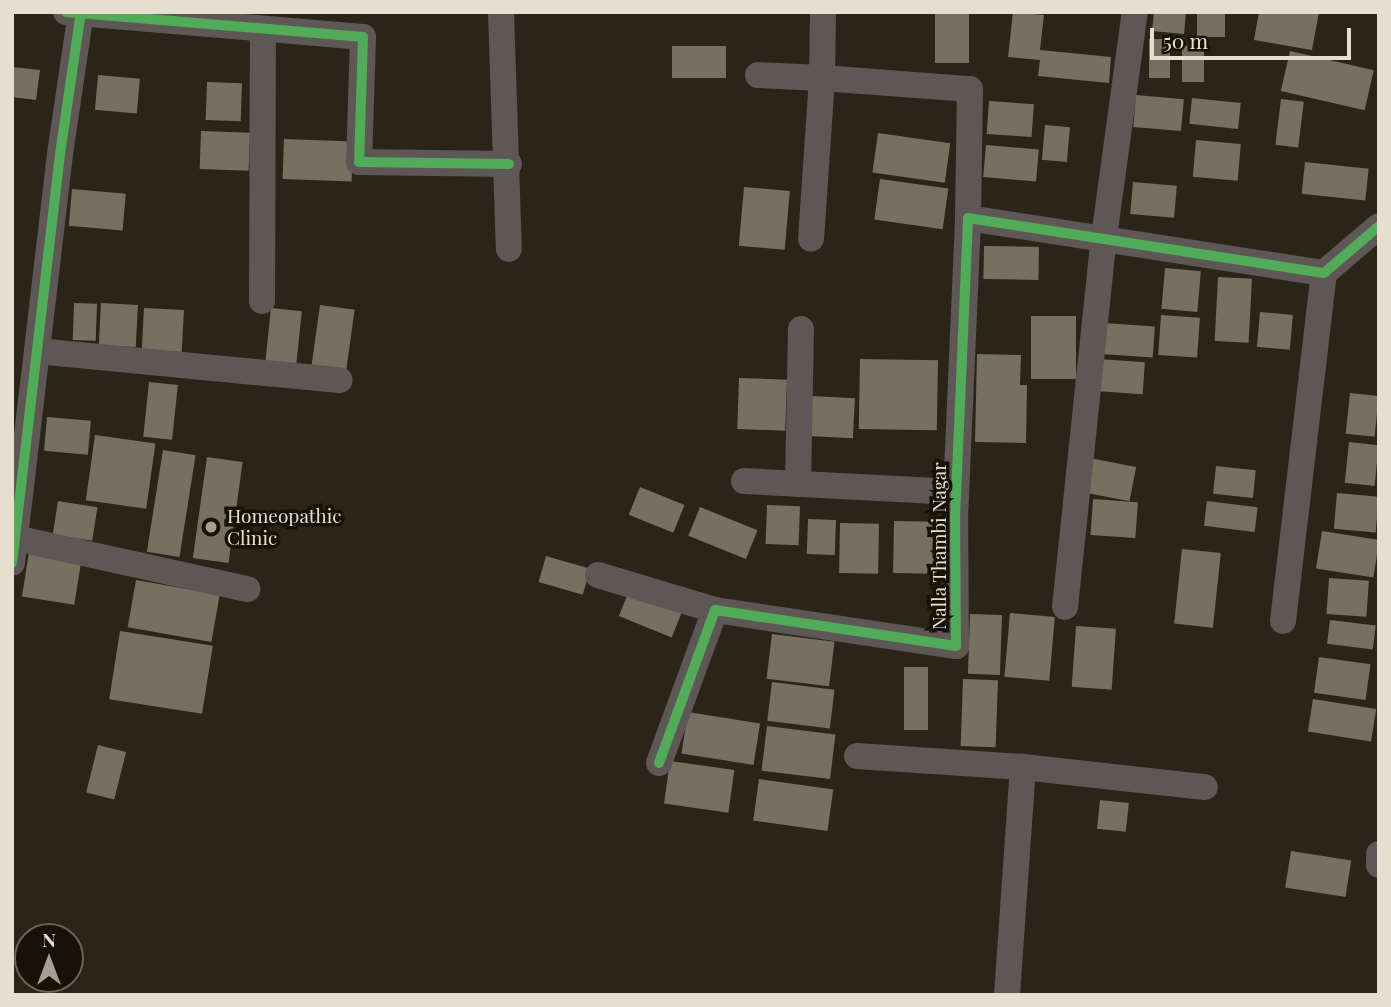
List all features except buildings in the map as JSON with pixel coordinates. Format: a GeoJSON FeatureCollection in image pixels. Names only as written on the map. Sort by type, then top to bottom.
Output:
{"type":"FeatureCollection","features":[{"type":"Feature","properties":{"kind":"street"},"geometry":{"type":"LineString","coordinates":[[501,12],[509,164],[509,249]]}},
{"type":"Feature","properties":{"kind":"street"},"geometry":{"type":"LineString","coordinates":[[811,239],[822,78],[823,12]]}},
{"type":"Feature","properties":{"kind":"street"},"geometry":{"type":"LineString","coordinates":[[1065,607],[1104,237],[1135,12]]}},
{"type":"Feature","properties":{"kind":"street"},"geometry":{"type":"LineString","coordinates":[[247,589],[14,551],[19,452],[37,351],[76,13],[363,37],[359,162],[509,164]]}},
{"type":"Feature","properties":{"kind":"street"},"geometry":{"type":"LineString","coordinates":[[262,301],[263,29]]}},
{"type":"Feature","properties":{"kind":"street"},"geometry":{"type":"LineString","coordinates":[[758,75],[822,78]]}},
{"type":"Feature","properties":{"kind":"street","name":"Nalla Thambi Nagar"},"geometry":{"type":"LineString","coordinates":[[715,610],[956,646],[956,492],[968,218],[970,89],[822,78]]}},
{"type":"Feature","properties":{"kind":"street"},"geometry":{"type":"LineString","coordinates":[[968,218],[1324,273]]}},
{"type":"Feature","properties":{"kind":"street"},"geometry":{"type":"LineString","coordinates":[[1283,621],[1324,273],[1379,226]]}},
{"type":"Feature","properties":{"kind":"street"},"geometry":{"type":"LineString","coordinates":[[797,484],[801,329]]}},
{"type":"Feature","properties":{"kind":"street"},"geometry":{"type":"LineString","coordinates":[[37,351],[340,380]]}},
{"type":"Feature","properties":{"kind":"street"},"geometry":{"type":"LineString","coordinates":[[744,481],[956,492]]}},
{"type":"Feature","properties":{"kind":"street"},"geometry":{"type":"LineString","coordinates":[[598,575],[715,610],[659,762]]}},
{"type":"Feature","properties":{"kind":"street"},"geometry":{"type":"LineString","coordinates":[[856,756],[1023,767],[1205,787]]}},
{"type":"Feature","properties":{"kind":"street"},"geometry":{"type":"LineString","coordinates":[[1007,995],[1023,767]]}},
{"type":"Feature","properties":{"kind":"street"},"geometry":{"type":"LineString","coordinates":[[1379,854],[1379,865]]}},
{"type":"Feature","properties":{"kind":"cycle path"},"geometry":{"type":"LineString","coordinates":[[66,12],[363,37],[359,162],[509,164]]}},
{"type":"Feature","properties":{"kind":"cycle path"},"geometry":{"type":"LineString","coordinates":[[12,563],[60,154],[81,12]]}},
{"type":"Feature","properties":{"kind":"cycle path"},"geometry":{"type":"LineString","coordinates":[[659,763],[715,610],[956,646],[955,518],[968,218],[1324,273],[1379,226]]}},
{"type":"Feature","properties":{"kind":"place","name":"Homeopathic Clinic"},"geometry":{"type":"Point","coordinates":[211,527]}}]}
